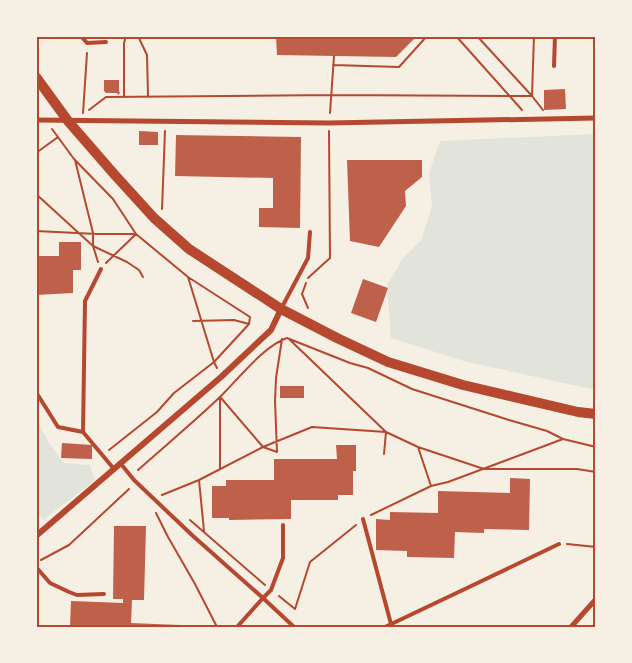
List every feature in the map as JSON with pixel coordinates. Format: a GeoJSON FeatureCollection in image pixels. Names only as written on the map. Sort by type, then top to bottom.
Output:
{"type":"FeatureCollection","features":[{"type":"Feature","properties":{"kind":"street"},"geometry":{"type":"LineString","coordinates":[[36,77],[68,121],[162,226],[189,249],[281,309],[387,362],[463,385],[578,412],[596,414]]}},
{"type":"Feature","properties":{"kind":"street"},"geometry":{"type":"LineString","coordinates":[[36,120],[329,123],[596,118]]}},
{"type":"Feature","properties":{"kind":"street"},"geometry":{"type":"LineString","coordinates":[[36,536],[221,377],[271,330],[281,309]]}},
{"type":"Feature","properties":{"kind":"street"},"geometry":{"type":"LineString","coordinates":[[571,627],[596,599]]}},
{"type":"Feature","properties":{"kind":"lane"},"geometry":{"type":"LineString","coordinates":[[81,36],[87,43],[106,42]]}},
{"type":"Feature","properties":{"kind":"lane"},"geometry":{"type":"LineString","coordinates":[[554,66],[555,36]]}},
{"type":"Feature","properties":{"kind":"lane"},"geometry":{"type":"LineString","coordinates":[[281,309],[308,258],[310,232]]}},
{"type":"Feature","properties":{"kind":"lane"},"geometry":{"type":"LineString","coordinates":[[83,432],[85,301],[101,269]]}},
{"type":"Feature","properties":{"kind":"lane"},"geometry":{"type":"LineString","coordinates":[[36,392],[58,427],[83,432],[115,469]]}},
{"type":"Feature","properties":{"kind":"lane"},"geometry":{"type":"LineString","coordinates":[[121,464],[134,480],[193,536],[294,627]]}},
{"type":"Feature","properties":{"kind":"lane"},"geometry":{"type":"LineString","coordinates":[[363,519],[391,624]]}},
{"type":"Feature","properties":{"kind":"lane"},"geometry":{"type":"LineString","coordinates":[[237,627],[271,590],[283,558],[283,525]]}},
{"type":"Feature","properties":{"kind":"lane"},"geometry":{"type":"LineString","coordinates":[[385,627],[559,543]]}},
{"type":"Feature","properties":{"kind":"lane"},"geometry":{"type":"LineString","coordinates":[[36,565],[50,583],[69,592],[77,595],[104,594]]}},
{"type":"Feature","properties":{"kind":"path"},"geometry":{"type":"LineString","coordinates":[[124,97],[126,36]]}},
{"type":"Feature","properties":{"kind":"path"},"geometry":{"type":"LineString","coordinates":[[138,36],[147,55],[148,96]]}},
{"type":"Feature","properties":{"kind":"path"},"geometry":{"type":"LineString","coordinates":[[333,65],[399,67],[427,36]]}},
{"type":"Feature","properties":{"kind":"path"},"geometry":{"type":"LineString","coordinates":[[456,36],[530,119]]}},
{"type":"Feature","properties":{"kind":"path"},"geometry":{"type":"LineString","coordinates":[[477,36],[550,119]]}},
{"type":"Feature","properties":{"kind":"path"},"geometry":{"type":"LineString","coordinates":[[532,96],[534,36]]}},
{"type":"Feature","properties":{"kind":"path"},"geometry":{"type":"LineString","coordinates":[[87,43],[82,116],[106,97],[532,96]]}},
{"type":"Feature","properties":{"kind":"path"},"geometry":{"type":"LineString","coordinates":[[308,308],[302,294],[307,279],[330,258],[329,123],[333,56]]}},
{"type":"Feature","properties":{"kind":"path"},"geometry":{"type":"LineString","coordinates":[[45,121],[74,159],[113,199],[136,234],[188,277],[250,317],[249,324],[214,362],[174,393],[157,412],[103,454]]}},
{"type":"Feature","properties":{"kind":"path"},"geometry":{"type":"LineString","coordinates":[[162,209],[165,122]]}},
{"type":"Feature","properties":{"kind":"path"},"geometry":{"type":"LineString","coordinates":[[36,153],[58,137]]}},
{"type":"Feature","properties":{"kind":"path"},"geometry":{"type":"LineString","coordinates":[[74,159],[93,233],[93,246],[101,269],[136,234]]}},
{"type":"Feature","properties":{"kind":"path"},"geometry":{"type":"LineString","coordinates":[[36,194],[93,246],[139,270],[143,277]]}},
{"type":"Feature","properties":{"kind":"path"},"geometry":{"type":"LineString","coordinates":[[36,231],[136,234]]}},
{"type":"Feature","properties":{"kind":"path"},"geometry":{"type":"LineString","coordinates":[[193,321],[234,320],[249,324]]}},
{"type":"Feature","properties":{"kind":"path"},"geometry":{"type":"LineString","coordinates":[[287,338],[386,432],[418,447],[484,469],[577,469],[596,472]]}},
{"type":"Feature","properties":{"kind":"path"},"geometry":{"type":"LineString","coordinates":[[36,565],[69,545],[128,492],[138,470],[282,339],[287,338],[368,368],[412,389],[547,430],[563,439],[596,447]]}},
{"type":"Feature","properties":{"kind":"path"},"geometry":{"type":"LineString","coordinates":[[220,397],[263,447],[277,452],[276,378],[282,339]]}},
{"type":"Feature","properties":{"kind":"path"},"geometry":{"type":"LineString","coordinates":[[162,495],[199,480],[263,447],[312,427],[386,432]]}},
{"type":"Feature","properties":{"kind":"path"},"geometry":{"type":"LineString","coordinates":[[384,454],[386,432]]}},
{"type":"Feature","properties":{"kind":"path"},"geometry":{"type":"LineString","coordinates":[[187,517],[295,609],[310,562],[363,519],[430,486],[448,482],[563,439]]}},
{"type":"Feature","properties":{"kind":"path"},"geometry":{"type":"LineString","coordinates":[[418,447],[430,486]]}},
{"type":"Feature","properties":{"kind":"path"},"geometry":{"type":"LineString","coordinates":[[199,480],[204,531]]}},
{"type":"Feature","properties":{"kind":"path"},"geometry":{"type":"LineString","coordinates":[[154,511],[217,627]]}},
{"type":"Feature","properties":{"kind":"path"},"geometry":{"type":"LineString","coordinates":[[559,543],[596,547]]}},
{"type":"Feature","properties":{"kind":"shaded area"},"geometry":{"type":"Polygon","coordinates":[[[596,134],[596,390],[467,362],[391,338],[387,285],[403,258],[421,240],[432,206],[429,173],[440,141],[596,134]]]}},
{"type":"Feature","properties":{"kind":"shaded area"},"geometry":{"type":"Polygon","coordinates":[[[36,418],[49,443],[64,463],[90,465],[95,480],[43,520],[36,510],[36,418]]]}},
{"type":"Feature","properties":{"kind":"building"},"geometry":{"type":"Polygon","coordinates":[[[276,36],[417,36],[396,57],[277,55],[276,36]]]}},
{"type":"Feature","properties":{"kind":"building"},"geometry":{"type":"Polygon","coordinates":[[[104,80],[119,80],[120,93],[118,95],[117,93],[106,93],[104,80]]]}},
{"type":"Feature","properties":{"kind":"building"},"geometry":{"type":"Polygon","coordinates":[[[565,89],[566,109],[544,110],[544,90],[565,89]]]}},
{"type":"Feature","properties":{"kind":"building"},"geometry":{"type":"Polygon","coordinates":[[[139,131],[158,132],[158,145],[139,145],[139,131]]]}},
{"type":"Feature","properties":{"kind":"building"},"geometry":{"type":"Polygon","coordinates":[[[176,135],[301,137],[300,228],[259,227],[259,208],[273,208],[273,178],[175,176],[176,135]]]}},
{"type":"Feature","properties":{"kind":"building"},"geometry":{"type":"Polygon","coordinates":[[[347,160],[422,160],[422,177],[405,191],[406,206],[379,247],[350,241],[347,160]]]}},
{"type":"Feature","properties":{"kind":"building"},"geometry":{"type":"Polygon","coordinates":[[[59,242],[81,242],[81,270],[73,270],[73,293],[36,295],[36,256],[59,256],[59,242]]]}},
{"type":"Feature","properties":{"kind":"building"},"geometry":{"type":"Polygon","coordinates":[[[363,279],[388,288],[376,322],[351,313],[363,279]]]}},
{"type":"Feature","properties":{"kind":"building"},"geometry":{"type":"Polygon","coordinates":[[[280,386],[304,386],[304,398],[280,398],[280,386]]]}},
{"type":"Feature","properties":{"kind":"building"},"geometry":{"type":"Polygon","coordinates":[[[62,443],[92,445],[92,459],[61,458],[62,443]]]}},
{"type":"Feature","properties":{"kind":"building"},"geometry":{"type":"Polygon","coordinates":[[[336,445],[356,445],[353,495],[338,495],[338,500],[291,500],[291,519],[212,518],[212,486],[226,486],[226,480],[274,480],[274,459],[337,459],[336,445]]]}},
{"type":"Feature","properties":{"kind":"building"},"geometry":{"type":"Polygon","coordinates":[[[510,478],[530,479],[529,530],[484,529],[484,533],[455,532],[454,558],[407,557],[407,551],[376,550],[376,519],[390,520],[390,512],[438,513],[438,491],[510,493],[510,478]]]}},
{"type":"Feature","properties":{"kind":"building"},"geometry":{"type":"Polygon","coordinates":[[[114,526],[146,526],[144,600],[132,600],[131,623],[180,625],[180,627],[70,627],[71,601],[123,603],[123,599],[113,599],[114,526]]]}}]}
